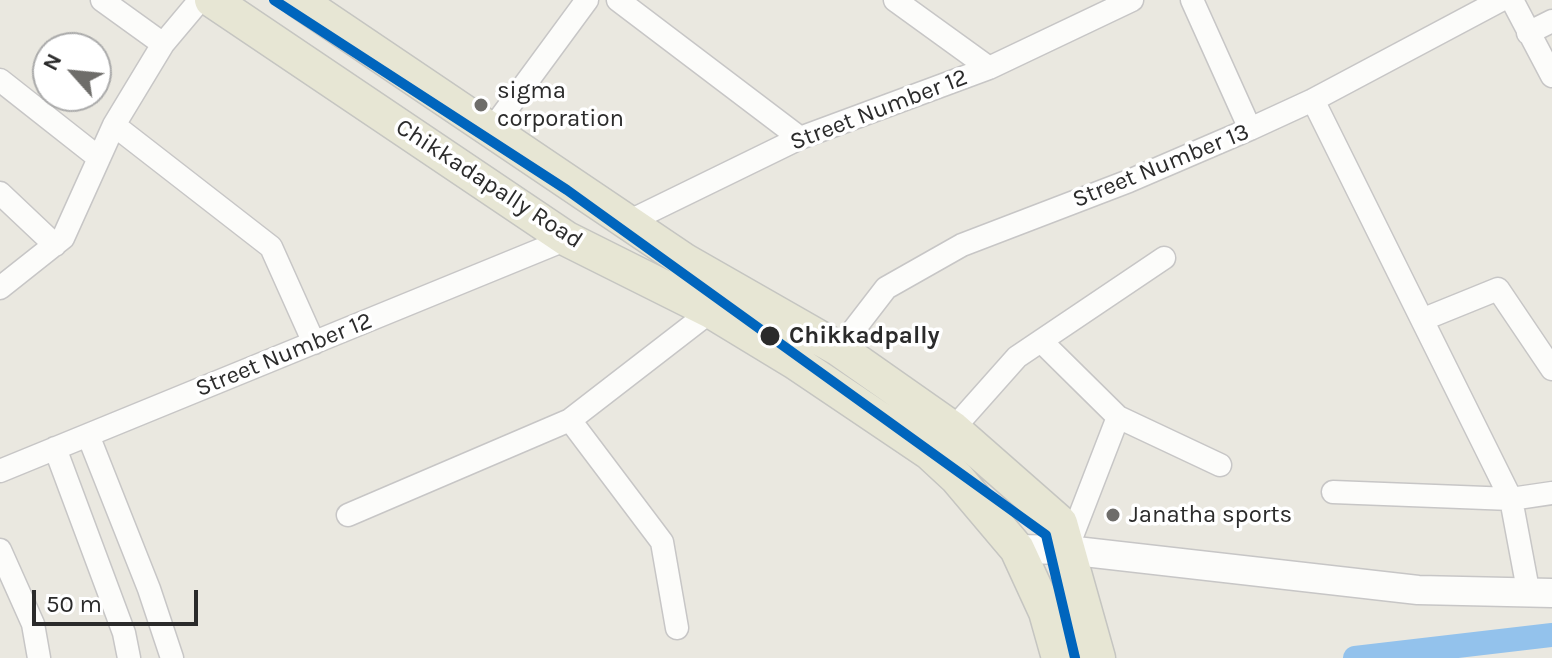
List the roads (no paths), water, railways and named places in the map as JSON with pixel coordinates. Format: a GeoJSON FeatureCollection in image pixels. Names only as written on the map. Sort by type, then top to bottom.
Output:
{"type":"FeatureCollection","features":[{"type":"Feature","properties":{"kind":"main road","name":"Chikkadapally Road"},"geometry":{"type":"LineString","coordinates":[[212,0],[567,239],[711,311],[795,362],[930,453],[957,478],[1017,549],[1046,612],[1059,658]]}},
{"type":"Feature","properties":{"kind":"main road","name":"Chikkadapally Road"},"geometry":{"type":"LineString","coordinates":[[298,0],[685,261],[839,349],[953,429],[1060,523],[1098,658]]}},
{"type":"Feature","properties":{"kind":"street"},"geometry":{"type":"LineString","coordinates":[[102,0],[163,44]]}},
{"type":"Feature","properties":{"kind":"street"},"geometry":{"type":"LineString","coordinates":[[2,282],[63,238],[114,125],[163,44],[200,0]]}},
{"type":"Feature","properties":{"kind":"street"},"geometry":{"type":"LineString","coordinates":[[490,132],[587,0]]}},
{"type":"Feature","properties":{"kind":"street"},"geometry":{"type":"LineString","coordinates":[[618,0],[800,138]]}},
{"type":"Feature","properties":{"kind":"street"},"geometry":{"type":"LineString","coordinates":[[895,0],[989,68]]}},
{"type":"Feature","properties":{"kind":"street"},"geometry":{"type":"LineString","coordinates":[[1192,0],[1250,129]]}},
{"type":"Feature","properties":{"kind":"street","name":"Street Number 13"},"geometry":{"type":"LineString","coordinates":[[839,349],[886,288],[962,245],[1129,181],[1250,129],[1313,100],[1501,0]]}},
{"type":"Feature","properties":{"kind":"street"},"geometry":{"type":"LineString","coordinates":[[1512,0],[1552,76]]}},
{"type":"Feature","properties":{"kind":"street","name":"Street Number 12"},"geometry":{"type":"LineString","coordinates":[[628,222],[800,138],[989,68],[1121,2]]}},
{"type":"Feature","properties":{"kind":"street"},"geometry":{"type":"LineString","coordinates":[[1528,33],[1552,21]]}},
{"type":"Feature","properties":{"kind":"street"},"geometry":{"type":"LineString","coordinates":[[0,80],[99,158]]}},
{"type":"Feature","properties":{"kind":"street"},"geometry":{"type":"LineString","coordinates":[[1017,549],[1067,550],[1418,590],[1541,594],[1511,499],[1313,100]]}},
{"type":"Feature","properties":{"kind":"street"},"geometry":{"type":"LineString","coordinates":[[114,125],[271,247],[314,343]]}},
{"type":"Feature","properties":{"kind":"street"},"geometry":{"type":"LineString","coordinates":[[0,193],[55,245]]}},
{"type":"Feature","properties":{"kind":"street","name":"Street Number 12"},"geometry":{"type":"LineString","coordinates":[[0,471],[567,239]]}},
{"type":"Feature","properties":{"kind":"street"},"geometry":{"type":"LineString","coordinates":[[953,429],[1017,357],[1164,258]]}},
{"type":"Feature","properties":{"kind":"street"},"geometry":{"type":"LineString","coordinates":[[1424,319],[1498,289],[1552,369]]}},
{"type":"Feature","properties":{"kind":"street"},"geometry":{"type":"LineString","coordinates":[[348,515],[570,420],[711,311]]}},
{"type":"Feature","properties":{"kind":"street"},"geometry":{"type":"LineString","coordinates":[[1041,341],[1118,417],[1220,465]]}},
{"type":"Feature","properties":{"kind":"street"},"geometry":{"type":"LineString","coordinates":[[1067,550],[1118,417]]}},
{"type":"Feature","properties":{"kind":"street"},"geometry":{"type":"LineString","coordinates":[[570,420],[662,542],[677,628]]}},
{"type":"Feature","properties":{"kind":"street"},"geometry":{"type":"LineString","coordinates":[[88,435],[149,589],[172,658]]}},
{"type":"Feature","properties":{"kind":"street"},"geometry":{"type":"LineString","coordinates":[[55,448],[124,633],[129,658]]}},
{"type":"Feature","properties":{"kind":"street"},"geometry":{"type":"LineString","coordinates":[[1333,492],[1511,499],[1552,493]]}},
{"type":"Feature","properties":{"kind":"street"},"geometry":{"type":"LineString","coordinates":[[0,550],[33,624],[39,658]]}},
{"type":"Feature","properties":{"kind":"waterway"},"geometry":{"type":"LineString","coordinates":[[1355,658],[1552,635]]}},
{"type":"Feature","properties":{"kind":"place","name":"sigma corporation"},"geometry":{"type":"Point","coordinates":[481,105]}},
{"type":"Feature","properties":{"kind":"place","name":"Chikkadpally"},"geometry":{"type":"Point","coordinates":[770,336]}},
{"type":"Feature","properties":{"kind":"place","name":"Janatha sports"},"geometry":{"type":"Point","coordinates":[1113,515]}}]}
